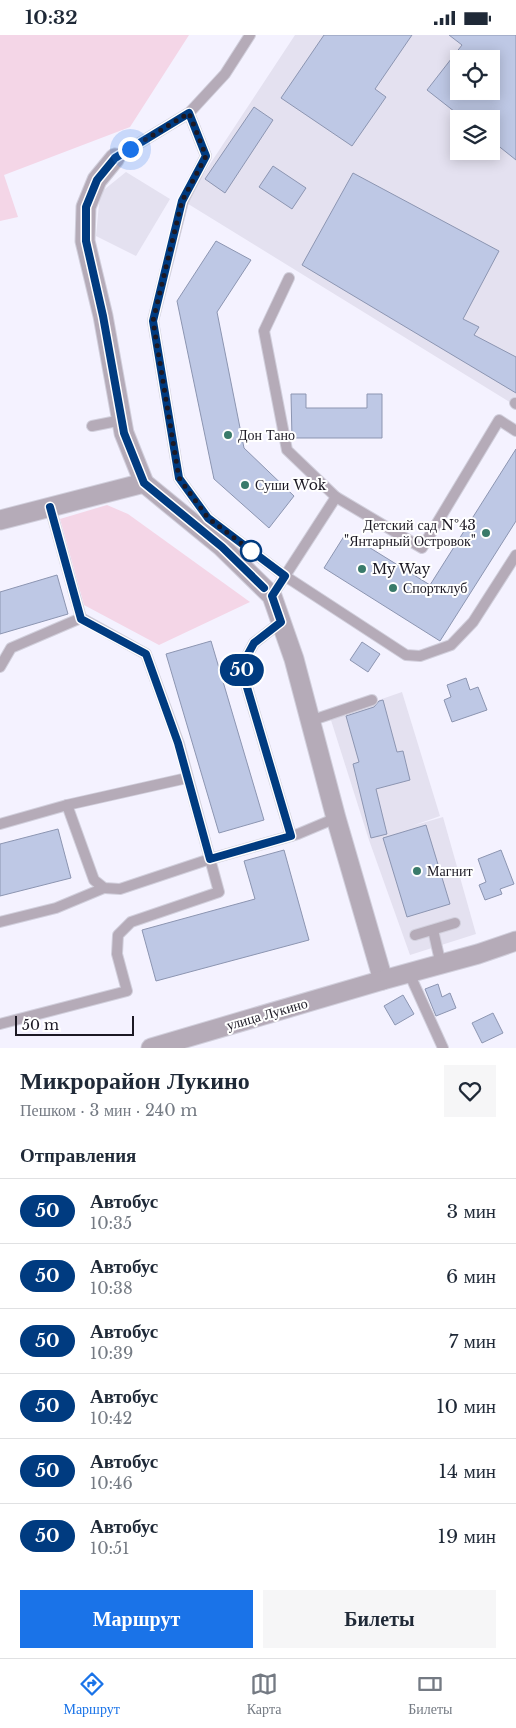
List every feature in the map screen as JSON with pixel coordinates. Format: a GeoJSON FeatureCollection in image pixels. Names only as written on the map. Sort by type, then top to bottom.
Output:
{"type":"FeatureCollection","features":[{"type":"Feature","properties":{"kind":"street"},"geometry":{"type":"LineString","coordinates":[[115,158],[97,180],[86,207],[86,241],[103,316],[124,433],[144,483],[222,547],[272,596],[294,659],[336,817],[384,980]]}},
{"type":"Feature","properties":{"kind":"street"},"geometry":{"type":"LineString","coordinates":[[0,520],[144,483]]}},
{"type":"Feature","properties":{"kind":"street"},"geometry":{"type":"LineString","coordinates":[[409,973],[441,965],[516,941]]}},
{"type":"Feature","properties":{"kind":"street","name":"улица Лукино"},"geometry":{"type":"LineString","coordinates":[[151,1048],[409,973]]}},
{"type":"Feature","properties":{"kind":"lane"},"geometry":{"type":"LineString","coordinates":[[115,158],[189,113],[225,74],[250,35]]}},
{"type":"Feature","properties":{"kind":"lane"},"geometry":{"type":"LineString","coordinates":[[189,113],[206,156],[182,201],[153,321],[179,478],[208,518],[285,576],[406,655],[420,656],[451,645],[473,622],[516,555]]}},
{"type":"Feature","properties":{"kind":"lane"},"geometry":{"type":"LineString","coordinates":[[289,278],[264,331],[287,450],[336,497],[422,548],[499,420],[516,431]]}},
{"type":"Feature","properties":{"kind":"lane"},"geometry":{"type":"LineString","coordinates":[[92,427],[122,420]]}},
{"type":"Feature","properties":{"kind":"lane"},"geometry":{"type":"LineString","coordinates":[[272,596],[336,497]]}},
{"type":"Feature","properties":{"kind":"lane"},"geometry":{"type":"LineString","coordinates":[[0,1024],[127,991],[117,954],[118,935],[130,922],[219,891],[178,743],[146,654],[81,619],[50,507]]}},
{"type":"Feature","properties":{"kind":"lane"},"geometry":{"type":"LineString","coordinates":[[0,667],[11,648],[81,619]]}},
{"type":"Feature","properties":{"kind":"lane"},"geometry":{"type":"LineString","coordinates":[[281,622],[254,643],[241,667],[291,836]]}},
{"type":"Feature","properties":{"kind":"lane"},"geometry":{"type":"LineString","coordinates":[[310,721],[372,700]]}},
{"type":"Feature","properties":{"kind":"lane"},"geometry":{"type":"LineString","coordinates":[[0,824],[67,805],[187,778]]}},
{"type":"Feature","properties":{"kind":"lane"},"geometry":{"type":"LineString","coordinates":[[67,805],[94,881],[104,888]]}},
{"type":"Feature","properties":{"kind":"lane"},"geometry":{"type":"LineString","coordinates":[[0,922],[56,908],[104,888],[120,889],[210,859],[291,836],[336,817]]}},
{"type":"Feature","properties":{"kind":"lane"},"geometry":{"type":"LineString","coordinates":[[415,935],[456,923]]}},
{"type":"Feature","properties":{"kind":"lane"},"geometry":{"type":"LineString","coordinates":[[432,930],[441,965]]}},
{"type":"Feature","properties":{"kind":"lane"},"geometry":{"type":"LineString","coordinates":[[409,973],[443,1048]]}},
{"type":"Feature","properties":{"kind":"shaded area"},"geometry":{"type":"Polygon","coordinates":[[[0,35],[189,35],[130,127],[4,175],[18,217],[0,221],[0,35]]]}},
{"type":"Feature","properties":{"kind":"shaded area"},"geometry":{"type":"Polygon","coordinates":[[[295,35],[516,35],[516,406],[185,202],[295,35]]]}},
{"type":"Feature","properties":{"kind":"shaded area"},"geometry":{"type":"Polygon","coordinates":[[[126,172],[170,199],[136,256],[96,236],[100,193],[126,172]]]}},
{"type":"Feature","properties":{"kind":"shaded area"},"geometry":{"type":"Polygon","coordinates":[[[107,505],[128,514],[250,602],[159,645],[84,605],[60,519],[107,505]]]}},
{"type":"Feature","properties":{"kind":"shaded area"},"geometry":{"type":"Polygon","coordinates":[[[402,692],[440,816],[412,826],[443,817],[476,934],[410,955],[369,840],[330,717],[402,692]]]}},
{"type":"Feature","properties":{"kind":"building"},"geometry":{"type":"Polygon","coordinates":[[[324,35],[412,35],[375,89],[386,97],[352,146],[281,98],[324,35]]]}},
{"type":"Feature","properties":{"kind":"building"},"geometry":{"type":"Polygon","coordinates":[[[449,35],[516,35],[516,160],[500,147],[500,110],[453,110],[427,90],[450,60],[450,100],[500,100],[500,50],[458,50],[462,45],[449,35]]]}},
{"type":"Feature","properties":{"kind":"building"},"geometry":{"type":"Polygon","coordinates":[[[254,107],[273,120],[225,193],[205,179],[254,107]]]}},
{"type":"Feature","properties":{"kind":"building"},"geometry":{"type":"Polygon","coordinates":[[[273,166],[306,188],[292,209],[259,187],[273,166]]]}},
{"type":"Feature","properties":{"kind":"building"},"geometry":{"type":"Polygon","coordinates":[[[353,173],[499,251],[463,319],[479,327],[474,335],[516,357],[516,393],[302,265],[353,173]]]}},
{"type":"Feature","properties":{"kind":"building"},"geometry":{"type":"Polygon","coordinates":[[[216,241],[251,260],[217,312],[244,448],[294,496],[269,528],[214,479],[177,301],[216,241]]]}},
{"type":"Feature","properties":{"kind":"building"},"geometry":{"type":"Polygon","coordinates":[[[291,394],[306,394],[306,408],[367,408],[367,394],[382,394],[382,438],[292,438],[291,394]]]}},
{"type":"Feature","properties":{"kind":"building"},"geometry":{"type":"Polygon","coordinates":[[[516,449],[516,521],[440,641],[324,568],[346,533],[430,585],[516,449]]]}},
{"type":"Feature","properties":{"kind":"building"},"geometry":{"type":"Polygon","coordinates":[[[57,575],[68,614],[0,634],[0,592],[57,575]]]}},
{"type":"Feature","properties":{"kind":"building"},"geometry":{"type":"Polygon","coordinates":[[[211,641],[264,820],[219,833],[166,654],[211,641]]]}},
{"type":"Feature","properties":{"kind":"building"},"geometry":{"type":"Polygon","coordinates":[[[362,642],[380,654],[368,672],[350,660],[362,642]]]}},
{"type":"Feature","properties":{"kind":"building"},"geometry":{"type":"Polygon","coordinates":[[[466,678],[470,690],[478,687],[487,710],[452,722],[444,700],[451,697],[447,685],[466,678]]]}},
{"type":"Feature","properties":{"kind":"building"},"geometry":{"type":"Polygon","coordinates":[[[383,700],[397,752],[403,751],[410,780],[376,789],[387,834],[371,838],[353,764],[359,762],[346,716],[374,707],[379,701],[383,700]]]}},
{"type":"Feature","properties":{"kind":"building","name":"Магнит"},"geometry":{"type":"Polygon","coordinates":[[[426,825],[450,904],[407,917],[383,838],[426,825]]]}},
{"type":"Feature","properties":{"kind":"building"},"geometry":{"type":"Polygon","coordinates":[[[58,829],[71,878],[0,896],[0,844],[58,829]]]}},
{"type":"Feature","properties":{"kind":"building"},"geometry":{"type":"Polygon","coordinates":[[[284,850],[309,940],[156,981],[142,930],[255,899],[244,861],[284,850]]]}},
{"type":"Feature","properties":{"kind":"building"},"geometry":{"type":"Polygon","coordinates":[[[501,850],[514,884],[500,889],[502,894],[485,900],[479,885],[486,882],[478,859],[501,850]]]}},
{"type":"Feature","properties":{"kind":"building"},"geometry":{"type":"Polygon","coordinates":[[[438,984],[442,997],[450,993],[456,1008],[436,1016],[425,989],[438,984]]]}},
{"type":"Feature","properties":{"kind":"building"},"geometry":{"type":"Polygon","coordinates":[[[403,995],[414,1014],[395,1025],[384,1006],[403,995]]]}},
{"type":"Feature","properties":{"kind":"building"},"geometry":{"type":"Polygon","coordinates":[[[493,1013],[503,1033],[482,1043],[472,1023],[493,1013]]]}},
{"type":"Feature","properties":{"kind":"bus line","name":"50"},"geometry":{"type":"LineString","coordinates":[[50,507],[81,619],[146,654],[178,743],[210,859],[291,836],[241,667],[254,643],[281,622],[272,596],[285,576],[208,518],[179,478],[153,321],[182,201],[206,156],[189,113],[115,158],[97,180],[86,207],[86,241],[103,316],[124,433],[144,483],[222,547],[264,588]]}},
{"type":"Feature","properties":{"kind":"place","name":"Дон Тано"},"geometry":{"type":"Point","coordinates":[228,435]}},
{"type":"Feature","properties":{"kind":"place","name":"Суши Wok"},"geometry":{"type":"Point","coordinates":[245,485]}},
{"type":"Feature","properties":{"kind":"place","name":"Детский сад №43 \"Янтарный Островок\""},"geometry":{"type":"Point","coordinates":[486,533]}},
{"type":"Feature","properties":{"kind":"place","name":"My Way"},"geometry":{"type":"Point","coordinates":[362,569]}},
{"type":"Feature","properties":{"kind":"place","name":"Спортклуб"},"geometry":{"type":"Point","coordinates":[393,588]}},
{"type":"Feature","properties":{"kind":"place","name":"Магнит"},"geometry":{"type":"Point","coordinates":[417,871]}},
{"type":"Feature","properties":{"kind":"route"},"geometry":{"type":"LineString","coordinates":[[130,149],[189,113],[206,156],[182,201],[153,321],[179,478],[208,518],[254,553],[251,551]]}}]}
